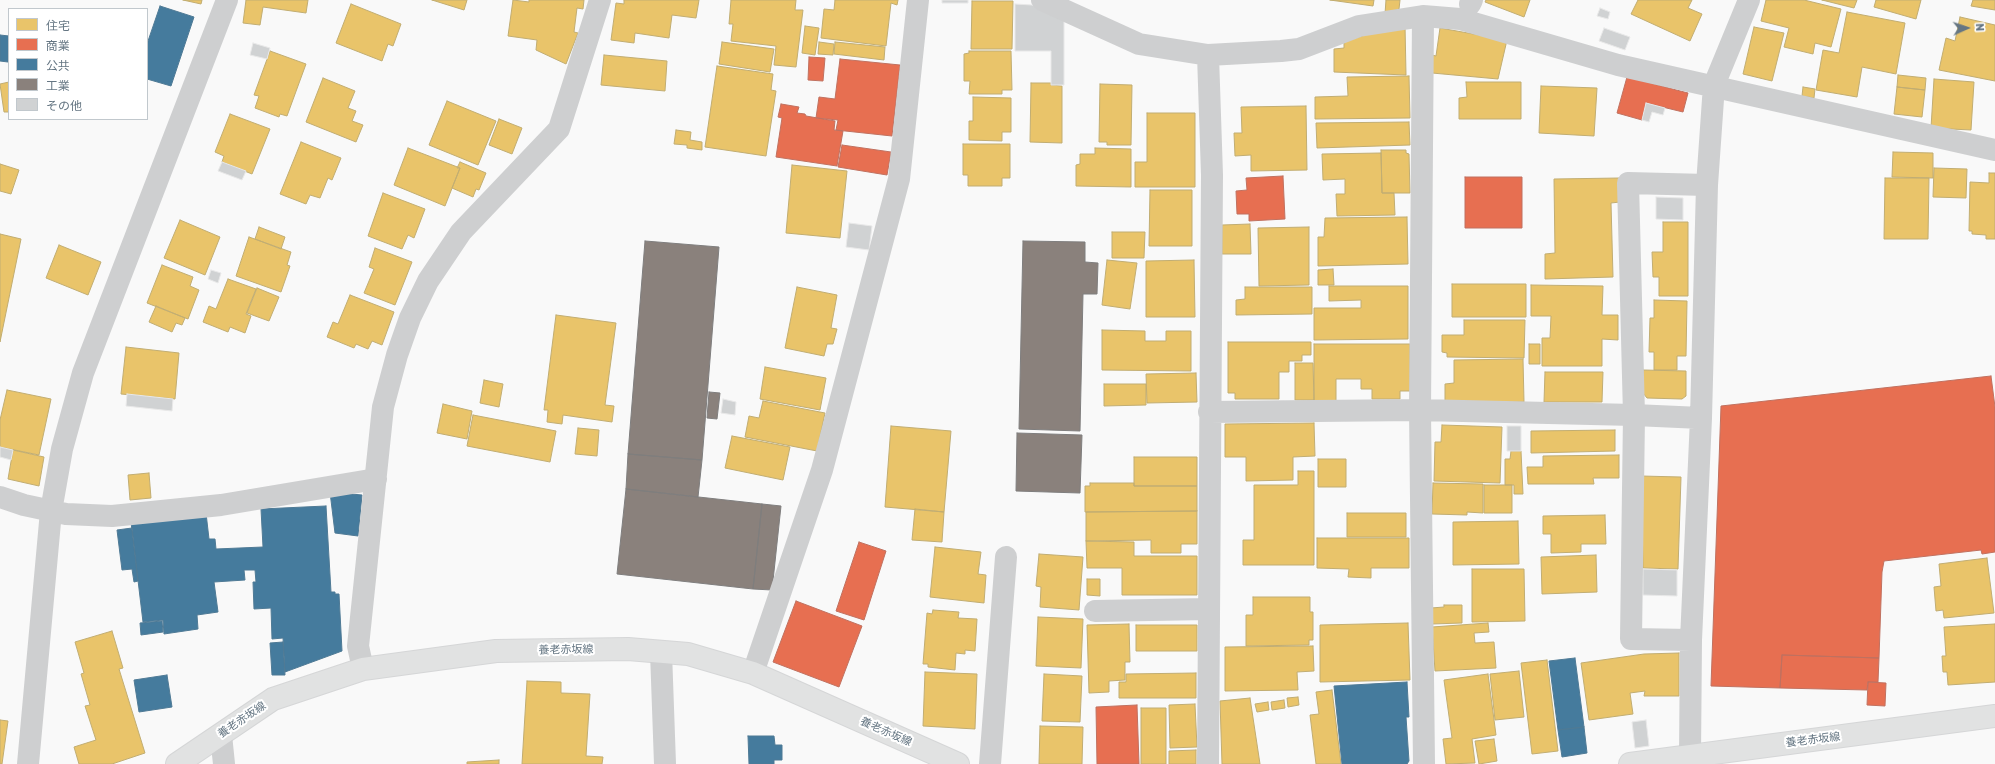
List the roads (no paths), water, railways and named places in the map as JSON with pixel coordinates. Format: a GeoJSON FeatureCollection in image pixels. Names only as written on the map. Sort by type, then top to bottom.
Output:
{"type":"FeatureCollection","features":[{"type":"Feature","properties":{"kind":"main road","name":"養老赤坂線"},"geometry":{"type":"LineString","coordinates":[[177,764],[273,700],[363,669],[496,651],[628,649],[688,654],[753,673],[958,764]]}},
{"type":"Feature","properties":{"kind":"main road","name":"養老赤坂線"},"geometry":{"type":"LineString","coordinates":[[1630,764],[1995,716]]}},
{"type":"Feature","properties":{"kind":"street"},"geometry":{"type":"LineString","coordinates":[[28,764],[51,510],[62,449],[83,372],[227,0]]}},
{"type":"Feature","properties":{"kind":"street"},"geometry":{"type":"LineString","coordinates":[[363,669],[358,646],[383,407],[396,355],[410,318],[428,281],[460,232],[558,129],[600,0]]}},
{"type":"Feature","properties":{"kind":"street"},"geometry":{"type":"LineString","coordinates":[[753,673],[822,470],[899,179],[918,0]]}},
{"type":"Feature","properties":{"kind":"street"},"geometry":{"type":"LineString","coordinates":[[1042,0],[1139,44],[1208,55],[1281,52],[1299,49],[1359,26],[1423,16],[1460,19],[1611,63],[1714,85],[1995,150]]}},
{"type":"Feature","properties":{"kind":"street"},"geometry":{"type":"LineString","coordinates":[[1690,756],[1691,640],[1701,418],[1707,185],[1714,85],[1749,0]]}},
{"type":"Feature","properties":{"kind":"street"},"geometry":{"type":"LineString","coordinates":[[1423,16],[1420,410],[1424,764]]}},
{"type":"Feature","properties":{"kind":"street"},"geometry":{"type":"LineString","coordinates":[[1208,55],[1212,175],[1209,412],[1208,764]]}},
{"type":"Feature","properties":{"kind":"street"},"geometry":{"type":"LineString","coordinates":[[1691,640],[1631,639],[1634,414],[1628,183],[1707,185]]}},
{"type":"Feature","properties":{"kind":"street"},"geometry":{"type":"LineString","coordinates":[[1209,412],[1420,410],[1634,414],[1701,418]]}},
{"type":"Feature","properties":{"kind":"street"},"geometry":{"type":"LineString","coordinates":[[0,497],[24,505],[66,514],[112,516],[221,505],[376,479]]}},
{"type":"Feature","properties":{"kind":"street"},"geometry":{"type":"LineString","coordinates":[[990,764],[1006,557]]}},
{"type":"Feature","properties":{"kind":"street"},"geometry":{"type":"LineString","coordinates":[[1095,611],[1208,609]]}},
{"type":"Feature","properties":{"kind":"street"},"geometry":{"type":"LineString","coordinates":[[662,652],[665,764]]}},
{"type":"Feature","properties":{"kind":"street"},"geometry":{"type":"LineString","coordinates":[[221,735],[224,764]]}}]}
